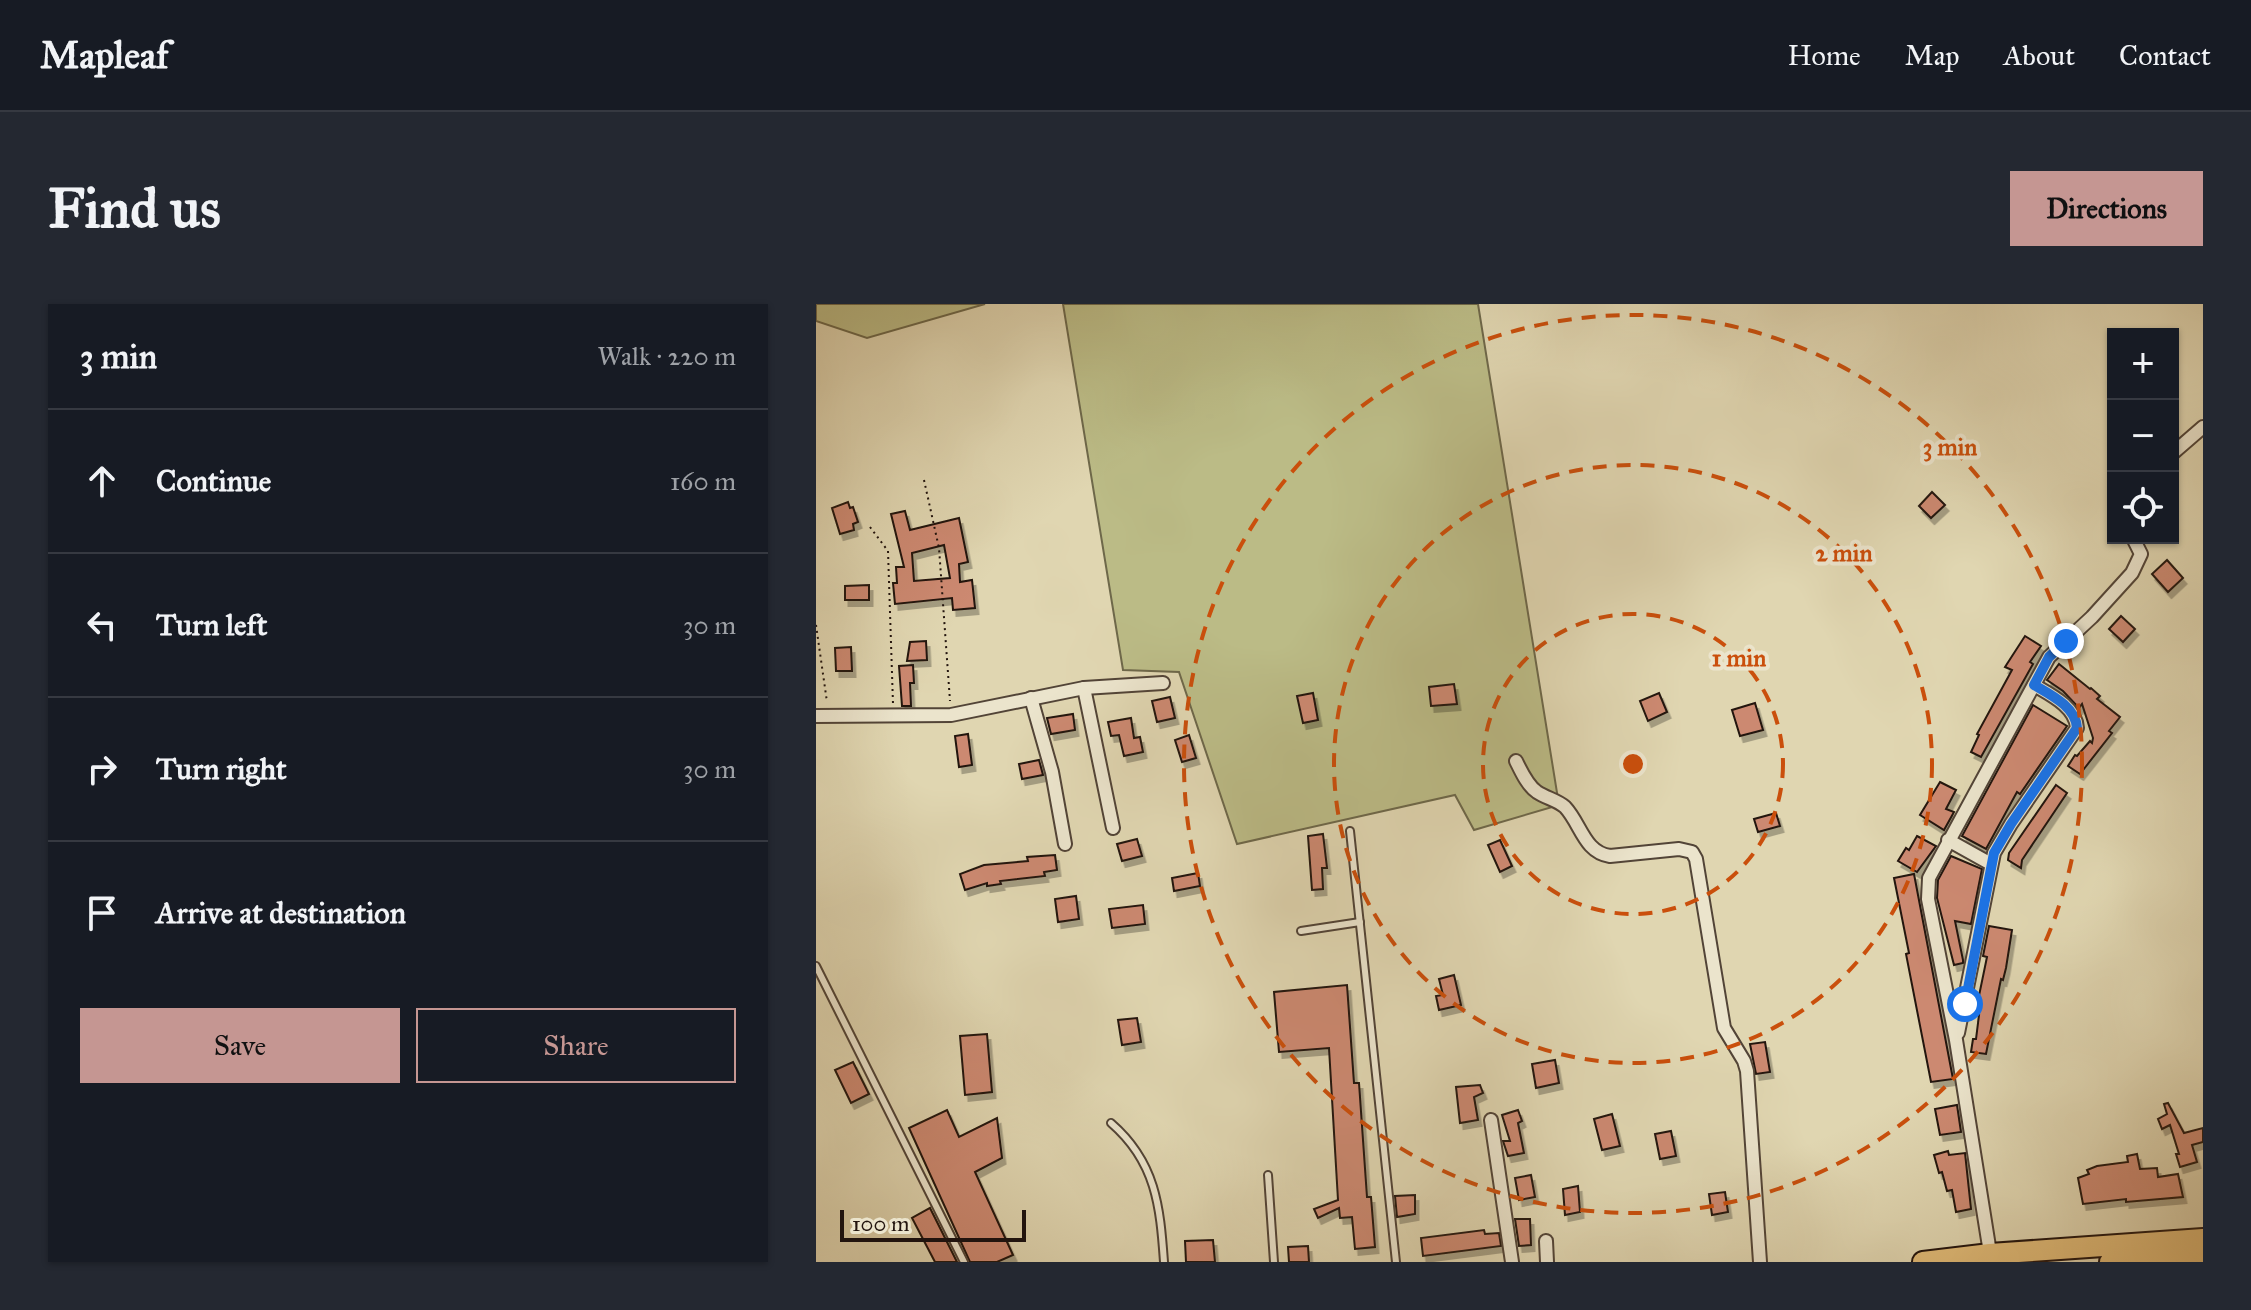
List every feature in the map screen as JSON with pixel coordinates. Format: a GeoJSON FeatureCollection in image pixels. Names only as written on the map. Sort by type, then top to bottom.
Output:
{"type":"FeatureCollection","features":[{"type":"Feature","properties":{"kind":"highway"},"geometry":{"type":"LineString","coordinates":[[1923,1262],[2078,1255],[2203,1239]]}},
{"type":"Feature","properties":{"kind":"highway"},"geometry":{"type":"LineString","coordinates":[[2110,1262],[2203,1253]]}},
{"type":"Feature","properties":{"kind":"street"},"geometry":{"type":"LineString","coordinates":[[2179,448],[2203,427]]}},
{"type":"Feature","properties":{"kind":"street"},"geometry":{"type":"LineString","coordinates":[[1991,1258],[1928,887],[1933,867],[2034,685],[2056,649],[2092,617],[2137,566],[2141,554],[2136,544]]}},
{"type":"Feature","properties":{"kind":"street"},"geometry":{"type":"LineString","coordinates":[[822,716],[951,715],[1084,688],[1163,683]]}},
{"type":"Feature","properties":{"kind":"street"},"geometry":{"type":"LineString","coordinates":[[1956,1040],[1991,864],[2005,833],[2077,728],[2076,719],[2063,704],[2034,685]]}},
{"type":"Feature","properties":{"kind":"street"},"geometry":{"type":"LineString","coordinates":[[1084,688],[1113,828]]}},
{"type":"Feature","properties":{"kind":"street"},"geometry":{"type":"LineString","coordinates":[[1031,698],[1052,772],[1065,844]]}},
{"type":"Feature","properties":{"kind":"street"},"geometry":{"type":"LineString","coordinates":[[1516,761],[1529,785],[1563,806],[1592,848],[1600,854],[1610,856],[1679,849],[1692,852],[1696,859],[1724,1028],[1747,1071],[1760,1262]]}},
{"type":"Feature","properties":{"kind":"street"},"geometry":{"type":"LineString","coordinates":[[1948,840],[1991,864]]}},
{"type":"Feature","properties":{"kind":"street"},"geometry":{"type":"LineString","coordinates":[[1491,1120],[1512,1262]]}},
{"type":"Feature","properties":{"kind":"street"},"geometry":{"type":"LineString","coordinates":[[1546,1241],[1547,1262]]}},
{"type":"Feature","properties":{"kind":"lane"},"geometry":{"type":"LineString","coordinates":[[1350,831],[1396,1262]]}},
{"type":"Feature","properties":{"kind":"lane"},"geometry":{"type":"LineString","coordinates":[[1301,931],[1360,922]]}},
{"type":"Feature","properties":{"kind":"lane"},"geometry":{"type":"LineString","coordinates":[[816,966],[964,1262]]}},
{"type":"Feature","properties":{"kind":"lane"},"geometry":{"type":"LineString","coordinates":[[1111,1123],[1139,1152],[1149,1170],[1164,1262]]}},
{"type":"Feature","properties":{"kind":"lane"},"geometry":{"type":"LineString","coordinates":[[1268,1175],[1274,1262]]}},
{"type":"Feature","properties":{"kind":"path"},"geometry":{"type":"LineString","coordinates":[[924,480],[939,548],[951,715]]}},
{"type":"Feature","properties":{"kind":"path"},"geometry":{"type":"LineString","coordinates":[[870,527],[888,551],[894,717]]}},
{"type":"Feature","properties":{"kind":"path"},"geometry":{"type":"LineString","coordinates":[[816,625],[822,716]]}},
{"type":"Feature","properties":{"kind":"green space"},"geometry":{"type":"Polygon","coordinates":[[[816,304],[985,304],[867,338],[816,321],[816,304]]]}},
{"type":"Feature","properties":{"kind":"green space"},"geometry":{"type":"Polygon","coordinates":[[[1063,304],[1478,304],[1559,805],[1474,830],[1455,795],[1237,844],[1179,672],[1123,670],[1063,304]]]}},
{"type":"Feature","properties":{"kind":"building"},"geometry":{"type":"Polygon","coordinates":[[[1932,492],[1945,505],[1931,518],[1919,506],[1932,492]]]}},
{"type":"Feature","properties":{"kind":"building"},"geometry":{"type":"Polygon","coordinates":[[[848,502],[858,522],[853,524],[854,530],[840,534],[832,508],[848,502]]]}},
{"type":"Feature","properties":{"kind":"building"},"geometry":{"type":"Polygon","coordinates":[[[905,511],[910,530],[959,518],[968,562],[959,564],[960,582],[972,580],[975,608],[953,610],[952,598],[895,604],[893,583],[897,583],[896,567],[904,567],[891,514],[905,511]],[[944,545],[912,553],[914,581],[950,578],[944,545]]]}},
{"type":"Feature","properties":{"kind":"building"},"geometry":{"type":"Polygon","coordinates":[[[2167,560],[2183,578],[2168,592],[2152,574],[2167,560]]]}},
{"type":"Feature","properties":{"kind":"building"},"geometry":{"type":"Polygon","coordinates":[[[869,585],[869,600],[845,600],[845,586],[869,585]]]}},
{"type":"Feature","properties":{"kind":"building"},"geometry":{"type":"Polygon","coordinates":[[[2121,616],[2135,629],[2123,642],[2109,629],[2121,616]]]}},
{"type":"Feature","properties":{"kind":"building"},"geometry":{"type":"Polygon","coordinates":[[[2025,636],[2041,646],[1981,757],[1971,752],[1977,734],[2012,670],[2005,667],[2025,636]]]}},
{"type":"Feature","properties":{"kind":"building"},"geometry":{"type":"Polygon","coordinates":[[[926,641],[927,660],[907,661],[910,642],[926,641]]]}},
{"type":"Feature","properties":{"kind":"building"},"geometry":{"type":"Polygon","coordinates":[[[851,647],[852,671],[836,671],[835,648],[851,647]]]}},
{"type":"Feature","properties":{"kind":"building"},"geometry":{"type":"Polygon","coordinates":[[[2059,664],[2091,688],[2100,696],[2097,699],[2120,717],[2109,731],[2112,733],[2080,774],[2068,766],[2075,755],[2090,741],[2092,743],[2093,738],[2082,704],[2079,708],[2047,680],[2059,664]]]}},
{"type":"Feature","properties":{"kind":"building"},"geometry":{"type":"Polygon","coordinates":[[[913,665],[911,706],[902,706],[899,666],[913,665]]]}},
{"type":"Feature","properties":{"kind":"building"},"geometry":{"type":"Polygon","coordinates":[[[1454,684],[1457,704],[1431,706],[1429,687],[1454,684]]]}},
{"type":"Feature","properties":{"kind":"building"},"geometry":{"type":"Polygon","coordinates":[[[1313,693],[1318,720],[1303,723],[1297,696],[1313,693]]]}},
{"type":"Feature","properties":{"kind":"building"},"geometry":{"type":"Polygon","coordinates":[[[1659,693],[1667,712],[1648,721],[1640,701],[1659,693]]]}},
{"type":"Feature","properties":{"kind":"building"},"geometry":{"type":"Polygon","coordinates":[[[1170,697],[1175,718],[1157,722],[1152,701],[1170,697]]]}},
{"type":"Feature","properties":{"kind":"building"},"geometry":{"type":"Polygon","coordinates":[[[1755,703],[1763,730],[1740,736],[1732,710],[1755,703]]]}},
{"type":"Feature","properties":{"kind":"building"},"geometry":{"type":"Polygon","coordinates":[[[2033,705],[2067,726],[2020,794],[2017,792],[1986,849],[1962,836],[2033,705]]]}},
{"type":"Feature","properties":{"kind":"building"},"geometry":{"type":"Polygon","coordinates":[[[1073,714],[1075,730],[1051,734],[1047,718],[1073,714]]]}},
{"type":"Feature","properties":{"kind":"building"},"geometry":{"type":"Polygon","coordinates":[[[1131,718],[1134,738],[1140,737],[1143,752],[1124,756],[1119,735],[1111,736],[1108,722],[1131,718]]]}},
{"type":"Feature","properties":{"kind":"building"},"geometry":{"type":"Polygon","coordinates":[[[968,734],[972,765],[959,767],[955,736],[968,734]]]}},
{"type":"Feature","properties":{"kind":"building"},"geometry":{"type":"Polygon","coordinates":[[[1189,735],[1196,758],[1182,762],[1175,740],[1189,735]]]}},
{"type":"Feature","properties":{"kind":"building"},"geometry":{"type":"Polygon","coordinates":[[[1039,760],[1043,775],[1022,779],[1019,764],[1039,760]]]}},
{"type":"Feature","properties":{"kind":"building"},"geometry":{"type":"Polygon","coordinates":[[[1940,782],[1956,790],[1946,809],[1954,812],[1944,830],[1920,815],[1940,782]]]}},
{"type":"Feature","properties":{"kind":"building"},"geometry":{"type":"Polygon","coordinates":[[[2056,785],[2067,793],[2022,860],[2021,868],[2008,860],[2009,853],[2056,785]]]}},
{"type":"Feature","properties":{"kind":"building"},"geometry":{"type":"Polygon","coordinates":[[[1776,813],[1780,826],[1758,832],[1754,819],[1776,813]]]}},
{"type":"Feature","properties":{"kind":"building"},"geometry":{"type":"Polygon","coordinates":[[[1323,834],[1327,868],[1322,868],[1323,889],[1312,890],[1308,836],[1323,834]]]}},
{"type":"Feature","properties":{"kind":"building"},"geometry":{"type":"Polygon","coordinates":[[[1917,836],[1936,846],[1917,872],[1898,861],[1917,836]]]}},
{"type":"Feature","properties":{"kind":"building"},"geometry":{"type":"Polygon","coordinates":[[[1137,839],[1142,856],[1122,861],[1117,844],[1137,839]]]}},
{"type":"Feature","properties":{"kind":"building"},"geometry":{"type":"Polygon","coordinates":[[[1500,840],[1512,866],[1500,872],[1488,845],[1500,840]]]}},
{"type":"Feature","properties":{"kind":"building"},"geometry":{"type":"Polygon","coordinates":[[[1055,855],[1057,870],[1044,872],[1045,876],[1000,881],[1001,884],[987,886],[987,883],[965,890],[960,874],[984,865],[1055,855]]]}},
{"type":"Feature","properties":{"kind":"building"},"geometry":{"type":"Polygon","coordinates":[[[1951,856],[1982,869],[1971,924],[1955,921],[1963,963],[1954,965],[1937,898],[1938,880],[1951,856]]]}},
{"type":"Feature","properties":{"kind":"building"},"geometry":{"type":"Polygon","coordinates":[[[1198,873],[1200,886],[1174,891],[1172,878],[1198,873]]]}},
{"type":"Feature","properties":{"kind":"building"},"geometry":{"type":"Polygon","coordinates":[[[1914,874],[1953,1079],[1931,1082],[1894,878],[1914,874]]]}},
{"type":"Feature","properties":{"kind":"building"},"geometry":{"type":"Polygon","coordinates":[[[1076,896],[1079,919],[1058,922],[1055,899],[1076,896]]]}},
{"type":"Feature","properties":{"kind":"building"},"geometry":{"type":"Polygon","coordinates":[[[1143,905],[1145,924],[1112,928],[1109,909],[1143,905]]]}},
{"type":"Feature","properties":{"kind":"building"},"geometry":{"type":"Polygon","coordinates":[[[1989,926],[2012,930],[1986,1054],[1971,1052],[1973,1039],[1976,1039],[1979,1015],[1975,1015],[1987,957],[1983,956],[1989,926]]]}},
{"type":"Feature","properties":{"kind":"building"},"geometry":{"type":"Polygon","coordinates":[[[1454,975],[1461,1005],[1439,1010],[1436,996],[1443,995],[1439,979],[1454,975]]]}},
{"type":"Feature","properties":{"kind":"building"},"geometry":{"type":"Polygon","coordinates":[[[1347,985],[1354,1083],[1359,1083],[1367,1197],[1371,1197],[1375,1247],[1355,1249],[1352,1217],[1340,1218],[1339,1208],[1318,1218],[1314,1209],[1338,1200],[1329,1048],[1279,1052],[1274,992],[1347,985]]]}},
{"type":"Feature","properties":{"kind":"building"},"geometry":{"type":"Polygon","coordinates":[[[1137,1018],[1141,1042],[1122,1045],[1118,1020],[1137,1018]]]}},
{"type":"Feature","properties":{"kind":"building"},"geometry":{"type":"Polygon","coordinates":[[[987,1034],[992,1092],[965,1095],[960,1036],[987,1034]]]}},
{"type":"Feature","properties":{"kind":"building"},"geometry":{"type":"Polygon","coordinates":[[[1765,1042],[1770,1072],[1756,1074],[1750,1044],[1765,1042]]]}},
{"type":"Feature","properties":{"kind":"building"},"geometry":{"type":"Polygon","coordinates":[[[1555,1060],[1559,1083],[1536,1088],[1532,1064],[1555,1060]]]}},
{"type":"Feature","properties":{"kind":"building"},"geometry":{"type":"Polygon","coordinates":[[[853,1062],[869,1094],[851,1103],[835,1070],[853,1062]]]}},
{"type":"Feature","properties":{"kind":"building"},"geometry":{"type":"Polygon","coordinates":[[[1480,1085],[1483,1093],[1474,1097],[1478,1120],[1460,1123],[1456,1087],[1480,1085]]]}},
{"type":"Feature","properties":{"kind":"building"},"geometry":{"type":"Polygon","coordinates":[[[2168,1103],[2184,1133],[2203,1128],[2203,1142],[2192,1145],[2197,1162],[2180,1167],[2170,1125],[2162,1129],[2158,1119],[2167,1114],[2164,1104],[2168,1103]]]}},
{"type":"Feature","properties":{"kind":"building"},"geometry":{"type":"Polygon","coordinates":[[[1957,1105],[1961,1132],[1940,1135],[1935,1109],[1957,1105]]]}},
{"type":"Feature","properties":{"kind":"building"},"geometry":{"type":"Polygon","coordinates":[[[947,1110],[959,1137],[997,1118],[1002,1158],[975,1172],[1013,1255],[997,1262],[970,1262],[909,1128],[947,1110]]]}},
{"type":"Feature","properties":{"kind":"building"},"geometry":{"type":"Polygon","coordinates":[[[1518,1110],[1522,1121],[1518,1123],[1524,1153],[1508,1156],[1503,1141],[1510,1141],[1502,1115],[1518,1110]]]}},
{"type":"Feature","properties":{"kind":"building"},"geometry":{"type":"Polygon","coordinates":[[[1612,1114],[1620,1146],[1602,1150],[1594,1119],[1612,1114]]]}},
{"type":"Feature","properties":{"kind":"building"},"geometry":{"type":"Polygon","coordinates":[[[1671,1131],[1676,1156],[1660,1159],[1655,1134],[1671,1131]]]}},
{"type":"Feature","properties":{"kind":"building"},"geometry":{"type":"Polygon","coordinates":[[[1948,1151],[1949,1155],[1965,1153],[1971,1209],[1956,1212],[1952,1190],[1947,1191],[1942,1172],[1939,1173],[1934,1155],[1948,1151]]]}},
{"type":"Feature","properties":{"kind":"building"},"geometry":{"type":"Polygon","coordinates":[[[2137,1154],[2140,1169],[2157,1168],[2158,1177],[2178,1174],[2183,1197],[2083,1204],[2078,1178],[2089,1174],[2087,1170],[2097,1166],[2128,1162],[2127,1156],[2137,1154]]]}},
{"type":"Feature","properties":{"kind":"building"},"geometry":{"type":"Polygon","coordinates":[[[1531,1175],[1535,1197],[1519,1200],[1515,1178],[1531,1175]]]}},
{"type":"Feature","properties":{"kind":"building"},"geometry":{"type":"Polygon","coordinates":[[[1578,1186],[1580,1212],[1565,1215],[1563,1189],[1578,1186]]]}},
{"type":"Feature","properties":{"kind":"building"},"geometry":{"type":"Polygon","coordinates":[[[1725,1192],[1728,1212],[1712,1215],[1709,1194],[1725,1192]]]}},
{"type":"Feature","properties":{"kind":"building"},"geometry":{"type":"Polygon","coordinates":[[[1415,1195],[1415,1214],[1397,1217],[1395,1196],[1415,1195]]]}},
{"type":"Feature","properties":{"kind":"building"},"geometry":{"type":"Polygon","coordinates":[[[930,1208],[957,1262],[935,1262],[912,1218],[930,1208]]]}},
{"type":"Feature","properties":{"kind":"building"},"geometry":{"type":"Polygon","coordinates":[[[1515,1219],[1530,1219],[1531,1245],[1519,1246],[1515,1219]]]}},
{"type":"Feature","properties":{"kind":"building"},"geometry":{"type":"Polygon","coordinates":[[[1484,1230],[1485,1234],[1499,1233],[1501,1246],[1423,1256],[1421,1238],[1484,1230]]]}},
{"type":"Feature","properties":{"kind":"building"},"geometry":{"type":"Polygon","coordinates":[[[1213,1240],[1215,1262],[1186,1262],[1185,1241],[1213,1240]]]}},
{"type":"Feature","properties":{"kind":"building"},"geometry":{"type":"Polygon","coordinates":[[[1308,1246],[1309,1262],[1289,1262],[1288,1247],[1308,1246]]]}},
{"type":"Feature","properties":{"kind":"route"},"geometry":{"type":"LineString","coordinates":[[1965,1004],[1994,853],[2077,728],[2073,714],[2034,685],[2049,657],[2066,641]]}}]}
